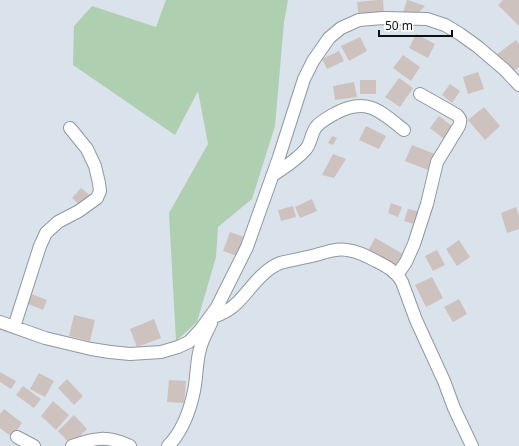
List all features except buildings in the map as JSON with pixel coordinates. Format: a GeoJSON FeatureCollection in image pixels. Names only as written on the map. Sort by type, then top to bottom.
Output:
{"type":"FeatureCollection","features":[{"type":"Feature","properties":{"kind":"street"},"geometry":{"type":"LineString","coordinates":[[168,446],[177,435],[188,413],[194,390],[196,365],[200,347],[215,312],[247,247],[304,79],[313,61],[328,38],[341,28],[359,20],[383,18],[426,19],[445,25],[460,34],[505,70],[519,85]]}},
{"type":"Feature","properties":{"kind":"street"},"geometry":{"type":"LineString","coordinates":[[397,274],[406,262],[414,244],[427,204],[437,162],[461,121],[457,115],[420,94]]}},
{"type":"Feature","properties":{"kind":"street"},"geometry":{"type":"LineString","coordinates":[[272,176],[297,158],[306,149],[320,122],[345,109],[357,106],[369,107],[378,111],[404,130]]}},
{"type":"Feature","properties":{"kind":"street"},"geometry":{"type":"LineString","coordinates":[[14,327],[40,246],[46,233],[58,222],[97,198],[100,191],[100,183],[95,166],[87,150],[70,128]]}},
{"type":"Feature","properties":{"kind":"street"},"geometry":{"type":"LineString","coordinates":[[215,312],[224,313],[236,304],[252,284],[273,266],[280,263],[333,250],[345,249],[362,254],[382,264],[397,274],[402,282],[416,320],[472,446]]}},
{"type":"Feature","properties":{"kind":"street"},"geometry":{"type":"LineString","coordinates":[[0,322],[45,338],[91,349],[130,354],[161,352],[178,348],[189,342],[215,312]]}},
{"type":"Feature","properties":{"kind":"street"},"geometry":{"type":"LineString","coordinates":[[17,437],[34,446]]}},
{"type":"Feature","properties":{"kind":"street"},"geometry":{"type":"LineString","coordinates":[[72,446],[101,438],[121,442],[130,446]]}},
{"type":"Feature","properties":{"kind":"green space"},"geometry":{"type":"Polygon","coordinates":[[[166,0],[288,0],[284,22],[275,126],[252,199],[218,227],[216,257],[197,322],[176,341],[169,213],[208,144],[198,91],[175,135],[73,65],[74,26],[92,6],[156,27],[166,0]]]}}]}
